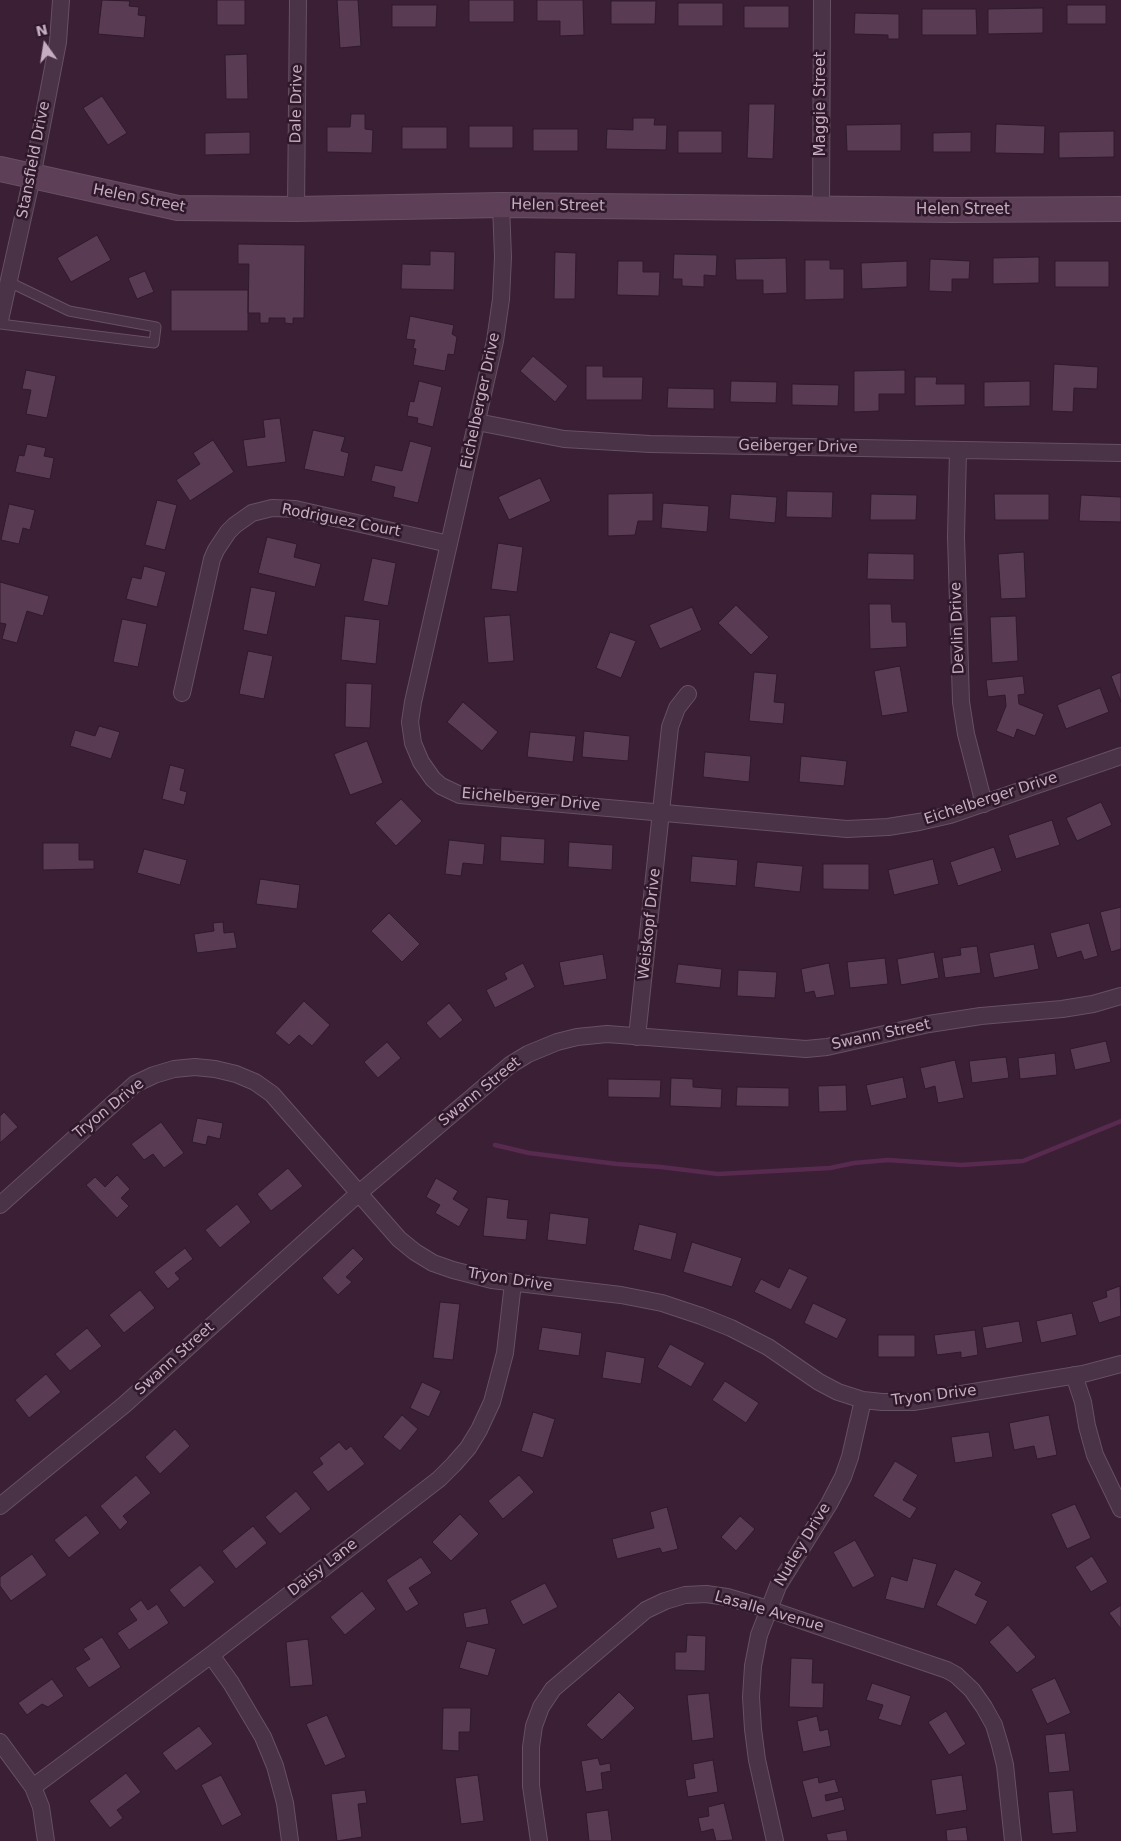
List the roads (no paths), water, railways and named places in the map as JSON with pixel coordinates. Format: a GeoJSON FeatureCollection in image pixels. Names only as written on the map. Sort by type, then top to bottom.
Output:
{"type":"FeatureCollection","features":[{"type":"Feature","properties":{"kind":"street","name":"Stansfield Drive"},"geometry":{"type":"LineString","coordinates":[[0,320],[32,177],[58,42],[61,0]]}},
{"type":"Feature","properties":{"kind":"street","name":"Dale Drive"},"geometry":{"type":"LineString","coordinates":[[296,209],[298,0]]}},
{"type":"Feature","properties":{"kind":"street","name":"Maggie Street"},"geometry":{"type":"LineString","coordinates":[[821,209],[822,0]]}},
{"type":"Feature","properties":{"kind":"street","name":"Helen Street"},"geometry":{"type":"LineString","coordinates":[[0,169],[178,208],[296,209],[501,205],[821,209],[1121,209]]}},
{"type":"Feature","properties":{"kind":"street","name":"Eichelberger Drive"},"geometry":{"type":"LineString","coordinates":[[501,205],[503,258],[501,299],[495,340],[410,722],[413,743],[421,762],[426,771],[441,786],[460,795],[847,829],[888,827],[919,822],[984,804],[1121,756]]}},
{"type":"Feature","properties":{"kind":"street","name":"Geiberger Drive"},"geometry":{"type":"LineString","coordinates":[[476,422],[564,439],[650,444],[1121,453]]}},
{"type":"Feature","properties":{"kind":"street","name":"Devlin Drive"},"geometry":{"type":"LineString","coordinates":[[958,450],[956,537],[961,702],[966,734],[984,804]]}},
{"type":"Feature","properties":{"kind":"street","name":"Rodriguez Court"},"geometry":{"type":"LineString","coordinates":[[182,693],[212,559],[228,532],[252,513],[272,508],[295,509],[449,544]]}},
{"type":"Feature","properties":{"kind":"street","name":"Weiskopf Drive"},"geometry":{"type":"LineString","coordinates":[[637,1037],[670,727],[677,708],[688,694]]}},
{"type":"Feature","properties":{"kind":"street","name":"Swann Street"},"geometry":{"type":"LineString","coordinates":[[0,1506],[124,1405],[359,1193],[510,1065],[528,1054],[557,1042],[577,1037],[606,1034],[806,1049],[827,1047],[848,1044],[929,1024],[981,1016],[1062,1009],[1121,996]]}},
{"type":"Feature","properties":{"kind":"street","name":"Tryon Drive"},"geometry":{"type":"LineString","coordinates":[[0,1205],[135,1084],[154,1075],[174,1069],[195,1067],[215,1069],[236,1074],[255,1082],[272,1094],[399,1239],[427,1259],[453,1270],[492,1280],[621,1295],[662,1303],[731,1328],[768,1347],[819,1382],[838,1392],[863,1400],[892,1403],[913,1402],[1093,1372],[1121,1364]]}},
{"type":"Feature","properties":{"kind":"street","name":"Daisy Lane"},"geometry":{"type":"LineString","coordinates":[[33,1787],[211,1655],[439,1479],[454,1464],[468,1448],[492,1402],[505,1353],[513,1282]]}},
{"type":"Feature","properties":{"kind":"street"},"geometry":{"type":"LineString","coordinates":[[1074,1375],[1083,1402],[1095,1455],[1121,1509]]}},
{"type":"Feature","properties":{"kind":"street","name":"Nutley Drive"},"geometry":{"type":"LineString","coordinates":[[775,1841],[757,1760],[752,1705],[753,1666],[759,1635],[778,1586],[829,1504],[843,1477],[854,1444],[863,1400]]}},
{"type":"Feature","properties":{"kind":"street","name":"Lasalle Avenue"},"geometry":{"type":"LineString","coordinates":[[539,1841],[531,1786],[530,1747],[534,1726],[541,1707],[560,1682],[646,1610],[665,1601],[685,1595],[706,1594],[727,1597],[768,1609],[947,1670],[972,1690],[990,1719],[1000,1745],[1013,1841]]}},
{"type":"Feature","properties":{"kind":"street"},"geometry":{"type":"LineString","coordinates":[[211,1655],[231,1683],[263,1738],[275,1766],[290,1841]]}},
{"type":"Feature","properties":{"kind":"street"},"geometry":{"type":"LineString","coordinates":[[0,1742],[33,1787],[41,1807],[46,1841]]}},
{"type":"Feature","properties":{"kind":"lane"},"geometry":{"type":"LineString","coordinates":[[0,324],[154,343],[156,326],[69,311],[8,282]]}},
{"type":"Feature","properties":{"kind":"waterway"},"geometry":{"type":"LineString","coordinates":[[495,1145],[529,1153],[718,1174],[830,1168],[854,1163],[888,1160],[961,1165],[1023,1161],[1121,1121]]}}]}
